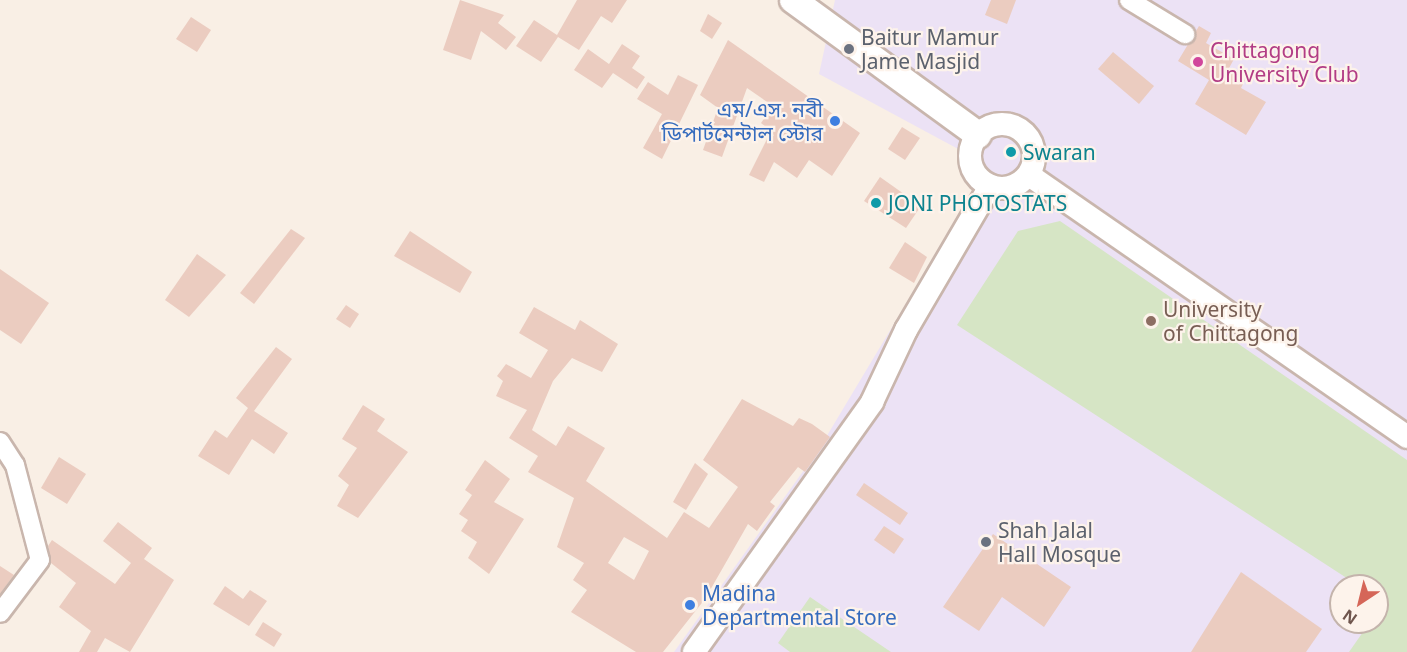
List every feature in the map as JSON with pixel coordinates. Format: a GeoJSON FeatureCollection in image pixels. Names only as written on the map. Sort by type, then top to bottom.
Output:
{"type":"FeatureCollection","features":[{"type":"Feature","properties":{"kind":"main road"},"geometry":{"type":"LineString","coordinates":[[793,0],[978,135]]}},
{"type":"Feature","properties":{"kind":"street"},"geometry":{"type":"LineString","coordinates":[[1129,0],[1185,34]]}},
{"type":"Feature","properties":{"kind":"street"},"geometry":{"type":"LineString","coordinates":[[1001,124],[1020,130],[1034,155],[1029,175],[1007,188],[990,186],[971,163],[978,135],[1001,124]]}},
{"type":"Feature","properties":{"kind":"street"},"geometry":{"type":"LineString","coordinates":[[1029,175],[1407,436]]}},
{"type":"Feature","properties":{"kind":"street"},"geometry":{"type":"LineString","coordinates":[[694,652],[872,402],[906,330],[990,186]]}},
{"type":"Feature","properties":{"kind":"street"},"geometry":{"type":"LineString","coordinates":[[1061,196],[1407,436]]}},
{"type":"Feature","properties":{"kind":"street"},"geometry":{"type":"LineString","coordinates":[[0,442],[15,465],[40,560],[0,613]]}},
{"type":"Feature","properties":{"kind":"shaded area","name":"University of Chittagong"},"geometry":{"type":"Polygon","coordinates":[[[835,0],[1407,0],[1407,652],[674,652],[819,449],[973,192],[960,150],[819,74],[835,0]]]}},
{"type":"Feature","properties":{"kind":"green space"},"geometry":{"type":"Polygon","coordinates":[[[1060,221],[1407,460],[1407,652],[1349,652],[1362,634],[1389,634],[1389,574],[1341,574],[957,325],[1018,231],[1060,221]]]}},
{"type":"Feature","properties":{"kind":"green space"},"geometry":{"type":"Polygon","coordinates":[[[810,597],[891,652],[790,652],[778,643],[810,597]]]}},
{"type":"Feature","properties":{"kind":"building"},"geometry":{"type":"Polygon","coordinates":[[[460,0],[504,15],[498,23],[516,37],[506,50],[481,31],[471,60],[443,50],[460,0]]]}},
{"type":"Feature","properties":{"kind":"building"},"geometry":{"type":"Polygon","coordinates":[[[577,0],[627,0],[612,23],[601,16],[579,50],[558,37],[541,62],[516,46],[534,20],[557,35],[577,0]]]}},
{"type":"Feature","properties":{"kind":"building"},"geometry":{"type":"Polygon","coordinates":[[[991,0],[1016,0],[1007,24],[985,15],[991,0]]]}},
{"type":"Feature","properties":{"kind":"building"},"geometry":{"type":"Polygon","coordinates":[[[708,14],[722,23],[712,39],[700,31],[708,14]]]}},
{"type":"Feature","properties":{"kind":"building"},"geometry":{"type":"Polygon","coordinates":[[[191,17],[211,30],[197,52],[176,39],[191,17]]]}},
{"type":"Feature","properties":{"kind":"building","name":"Chittagong University Club"},"geometry":{"type":"Polygon","coordinates":[[[1199,26],[1211,33],[1206,43],[1234,59],[1228,70],[1245,80],[1241,88],[1266,102],[1246,135],[1195,104],[1209,80],[1178,61],[1199,26]]]}},
{"type":"Feature","properties":{"kind":"building"},"geometry":{"type":"Polygon","coordinates":[[[728,40],[860,133],[832,176],[809,160],[797,178],[774,162],[764,182],[749,175],[771,131],[761,123],[773,106],[747,88],[722,157],[703,150],[718,108],[700,95],[728,40]]]}},
{"type":"Feature","properties":{"kind":"building"},"geometry":{"type":"Polygon","coordinates":[[[622,44],[640,56],[632,68],[645,77],[637,89],[613,73],[602,88],[574,70],[588,49],[609,64],[622,44]]]}},
{"type":"Feature","properties":{"kind":"building"},"geometry":{"type":"Polygon","coordinates":[[[1113,52],[1154,86],[1139,104],[1098,69],[1113,52]]]}},
{"type":"Feature","properties":{"kind":"building"},"geometry":{"type":"Polygon","coordinates":[[[678,75],[698,85],[662,159],[643,148],[662,114],[637,99],[648,82],[668,95],[678,75]]]}},
{"type":"Feature","properties":{"kind":"building"},"geometry":{"type":"Polygon","coordinates":[[[902,127],[920,138],[905,160],[888,149],[902,127]]]}},
{"type":"Feature","properties":{"kind":"building"},"geometry":{"type":"Polygon","coordinates":[[[880,177],[921,206],[906,228],[864,201],[880,177]]]}},
{"type":"Feature","properties":{"kind":"building"},"geometry":{"type":"Polygon","coordinates":[[[291,229],[305,238],[254,304],[240,293],[291,229]]]}},
{"type":"Feature","properties":{"kind":"building"},"geometry":{"type":"Polygon","coordinates":[[[410,231],[472,272],[460,293],[394,256],[410,231]]]}},
{"type":"Feature","properties":{"kind":"building"},"geometry":{"type":"Polygon","coordinates":[[[905,242],[927,257],[914,283],[889,268],[905,242]]]}},
{"type":"Feature","properties":{"kind":"building"},"geometry":{"type":"Polygon","coordinates":[[[197,254],[226,275],[189,317],[165,300],[197,254]]]}},
{"type":"Feature","properties":{"kind":"building"},"geometry":{"type":"Polygon","coordinates":[[[0,269],[49,303],[21,344],[0,330],[0,269]]]}},
{"type":"Feature","properties":{"kind":"building"},"geometry":{"type":"Polygon","coordinates":[[[346,305],[359,314],[350,328],[336,319],[346,305]]]}},
{"type":"Feature","properties":{"kind":"building"},"geometry":{"type":"Polygon","coordinates":[[[534,307],[575,330],[580,320],[618,344],[602,372],[572,358],[553,381],[532,430],[556,446],[568,426],[605,448],[586,481],[667,538],[684,512],[709,528],[738,487],[703,460],[742,399],[793,426],[799,418],[830,437],[805,472],[798,467],[770,502],[775,506],[757,531],[748,524],[705,599],[663,652],[636,652],[571,612],[587,590],[573,580],[584,563],[557,547],[574,498],[528,472],[538,456],[509,438],[527,410],[496,396],[503,381],[497,376],[506,364],[531,378],[548,350],[519,333],[534,307]],[[624,537],[608,563],[634,580],[649,551],[624,537]]]}},
{"type":"Feature","properties":{"kind":"building"},"geometry":{"type":"Polygon","coordinates":[[[276,347],[292,359],[254,411],[288,433],[274,454],[252,439],[229,475],[198,456],[215,430],[227,438],[248,408],[236,398],[276,347]]]}},
{"type":"Feature","properties":{"kind":"building"},"geometry":{"type":"Polygon","coordinates":[[[363,405],[385,419],[377,431],[408,452],[358,518],[337,506],[349,485],[338,476],[357,448],[342,439],[363,405]]]}},
{"type":"Feature","properties":{"kind":"building"},"geometry":{"type":"Polygon","coordinates":[[[59,457],[86,474],[67,504],[41,488],[59,457]]]}},
{"type":"Feature","properties":{"kind":"building"},"geometry":{"type":"Polygon","coordinates":[[[485,460],[510,479],[494,502],[524,519],[489,574],[468,558],[477,542],[461,531],[468,520],[459,514],[472,495],[465,490],[485,460]]]}},
{"type":"Feature","properties":{"kind":"building"},"geometry":{"type":"Polygon","coordinates":[[[695,463],[708,474],[686,510],[673,502],[695,463]]]}},
{"type":"Feature","properties":{"kind":"building"},"geometry":{"type":"Polygon","coordinates":[[[864,483],[908,513],[900,525],[856,495],[864,483]]]}},
{"type":"Feature","properties":{"kind":"building"},"geometry":{"type":"Polygon","coordinates":[[[118,522],[152,548],[144,559],[174,580],[130,652],[105,638],[97,652],[79,652],[91,631],[59,607],[76,583],[51,563],[48,546],[52,540],[115,584],[131,563],[103,541],[118,522]]]}},
{"type":"Feature","properties":{"kind":"building"},"geometry":{"type":"Polygon","coordinates":[[[884,526],[904,539],[894,554],[874,540],[884,526]]]}},
{"type":"Feature","properties":{"kind":"building"},"geometry":{"type":"Polygon","coordinates":[[[993,534],[1071,587],[1044,627],[1002,597],[979,631],[943,607],[993,534]]]}},
{"type":"Feature","properties":{"kind":"building"},"geometry":{"type":"Polygon","coordinates":[[[0,566],[14,575],[0,594],[0,566]]]}},
{"type":"Feature","properties":{"kind":"building"},"geometry":{"type":"Polygon","coordinates":[[[1241,572],[1322,629],[1306,652],[1191,652],[1241,572]]]}},
{"type":"Feature","properties":{"kind":"building"},"geometry":{"type":"Polygon","coordinates":[[[225,586],[243,599],[250,590],[267,601],[249,626],[213,604],[225,586]]]}},
{"type":"Feature","properties":{"kind":"building"},"geometry":{"type":"Polygon","coordinates":[[[263,622],[282,634],[274,647],[255,635],[263,622]]]}},
{"type":"Feature","properties":{"kind":"place","name":"Baitur Mamur Jame Masjid"},"geometry":{"type":"Point","coordinates":[849,49]}},
{"type":"Feature","properties":{"kind":"place","name":"Chittagong University Club"},"geometry":{"type":"Point","coordinates":[1198,62]}},
{"type":"Feature","properties":{"kind":"place","name":"এম/এস. নবী ডিপার্টমেন্টাল স্টোর"},"geometry":{"type":"Point","coordinates":[835,121]}},
{"type":"Feature","properties":{"kind":"place","name":"Swaran"},"geometry":{"type":"Point","coordinates":[1011,152]}},
{"type":"Feature","properties":{"kind":"place","name":"JONI PHOTOSTATS"},"geometry":{"type":"Point","coordinates":[876,203]}},
{"type":"Feature","properties":{"kind":"place","name":"University of Chittagong"},"geometry":{"type":"Point","coordinates":[1151,321]}},
{"type":"Feature","properties":{"kind":"place","name":"Shah Jalal Hall Mosque"},"geometry":{"type":"Point","coordinates":[986,542]}},
{"type":"Feature","properties":{"kind":"place","name":"Madina Departmental Store"},"geometry":{"type":"Point","coordinates":[690,605]}}]}
